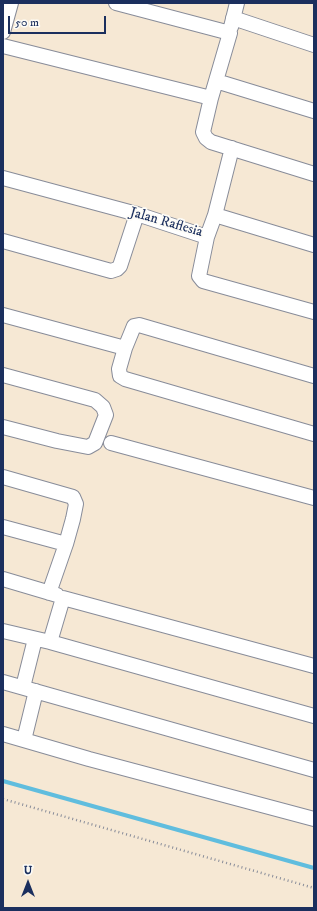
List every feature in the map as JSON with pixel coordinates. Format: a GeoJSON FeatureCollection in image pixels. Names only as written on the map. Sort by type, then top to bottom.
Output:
{"type":"FeatureCollection","features":[{"type":"Feature","properties":{"kind":"street"},"geometry":{"type":"LineString","coordinates":[[3,32],[12,3]]}},
{"type":"Feature","properties":{"kind":"street"},"geometry":{"type":"LineString","coordinates":[[116,3],[230,33]]}},
{"type":"Feature","properties":{"kind":"street"},"geometry":{"type":"LineString","coordinates":[[237,3],[211,98],[204,132],[206,138],[211,142],[314,174]]}},
{"type":"Feature","properties":{"kind":"street"},"geometry":{"type":"LineString","coordinates":[[233,18],[314,45]]}},
{"type":"Feature","properties":{"kind":"street"},"geometry":{"type":"LineString","coordinates":[[3,46],[211,98]]}},
{"type":"Feature","properties":{"kind":"street"},"geometry":{"type":"LineString","coordinates":[[216,82],[314,111]]}},
{"type":"Feature","properties":{"kind":"street"},"geometry":{"type":"LineString","coordinates":[[215,215],[232,148]]}},
{"type":"Feature","properties":{"kind":"street","name":"Jalan Raflesia"},"geometry":{"type":"LineString","coordinates":[[3,178],[137,214],[207,237],[215,215],[314,245]]}},
{"type":"Feature","properties":{"kind":"street"},"geometry":{"type":"LineString","coordinates":[[3,241],[111,271],[120,266],[137,214]]}},
{"type":"Feature","properties":{"kind":"street"},"geometry":{"type":"LineString","coordinates":[[207,237],[199,276],[203,282],[314,312]]}},
{"type":"Feature","properties":{"kind":"street"},"geometry":{"type":"LineString","coordinates":[[3,315],[125,348]]}},
{"type":"Feature","properties":{"kind":"street"},"geometry":{"type":"LineString","coordinates":[[314,376],[139,325],[134,326],[125,348],[119,369],[120,376],[125,379],[314,434]]}},
{"type":"Feature","properties":{"kind":"street"},"geometry":{"type":"LineString","coordinates":[[3,375],[95,400],[103,407],[106,415],[95,443],[88,447],[57,441],[3,427]]}},
{"type":"Feature","properties":{"kind":"street"},"geometry":{"type":"LineString","coordinates":[[110,443],[314,498]]}},
{"type":"Feature","properties":{"kind":"street"},"geometry":{"type":"LineString","coordinates":[[3,477],[73,496],[76,504],[66,544],[49,593]]}},
{"type":"Feature","properties":{"kind":"street"},"geometry":{"type":"LineString","coordinates":[[3,527],[66,544]]}},
{"type":"Feature","properties":{"kind":"street"},"geometry":{"type":"LineString","coordinates":[[3,579],[63,598],[314,666]]}},
{"type":"Feature","properties":{"kind":"street"},"geometry":{"type":"LineString","coordinates":[[50,642],[63,598]]}},
{"type":"Feature","properties":{"kind":"street"},"geometry":{"type":"LineString","coordinates":[[3,631],[50,642],[314,716]]}},
{"type":"Feature","properties":{"kind":"street"},"geometry":{"type":"LineString","coordinates":[[24,740],[35,639]]}},
{"type":"Feature","properties":{"kind":"street"},"geometry":{"type":"LineString","coordinates":[[3,682],[314,770]]}},
{"type":"Feature","properties":{"kind":"street"},"geometry":{"type":"LineString","coordinates":[[3,734],[314,820]]}},
{"type":"Feature","properties":{"kind":"path"},"geometry":{"type":"LineString","coordinates":[[3,799],[314,888]]}},
{"type":"Feature","properties":{"kind":"waterway"},"geometry":{"type":"LineString","coordinates":[[3,781],[314,868]]}}]}
